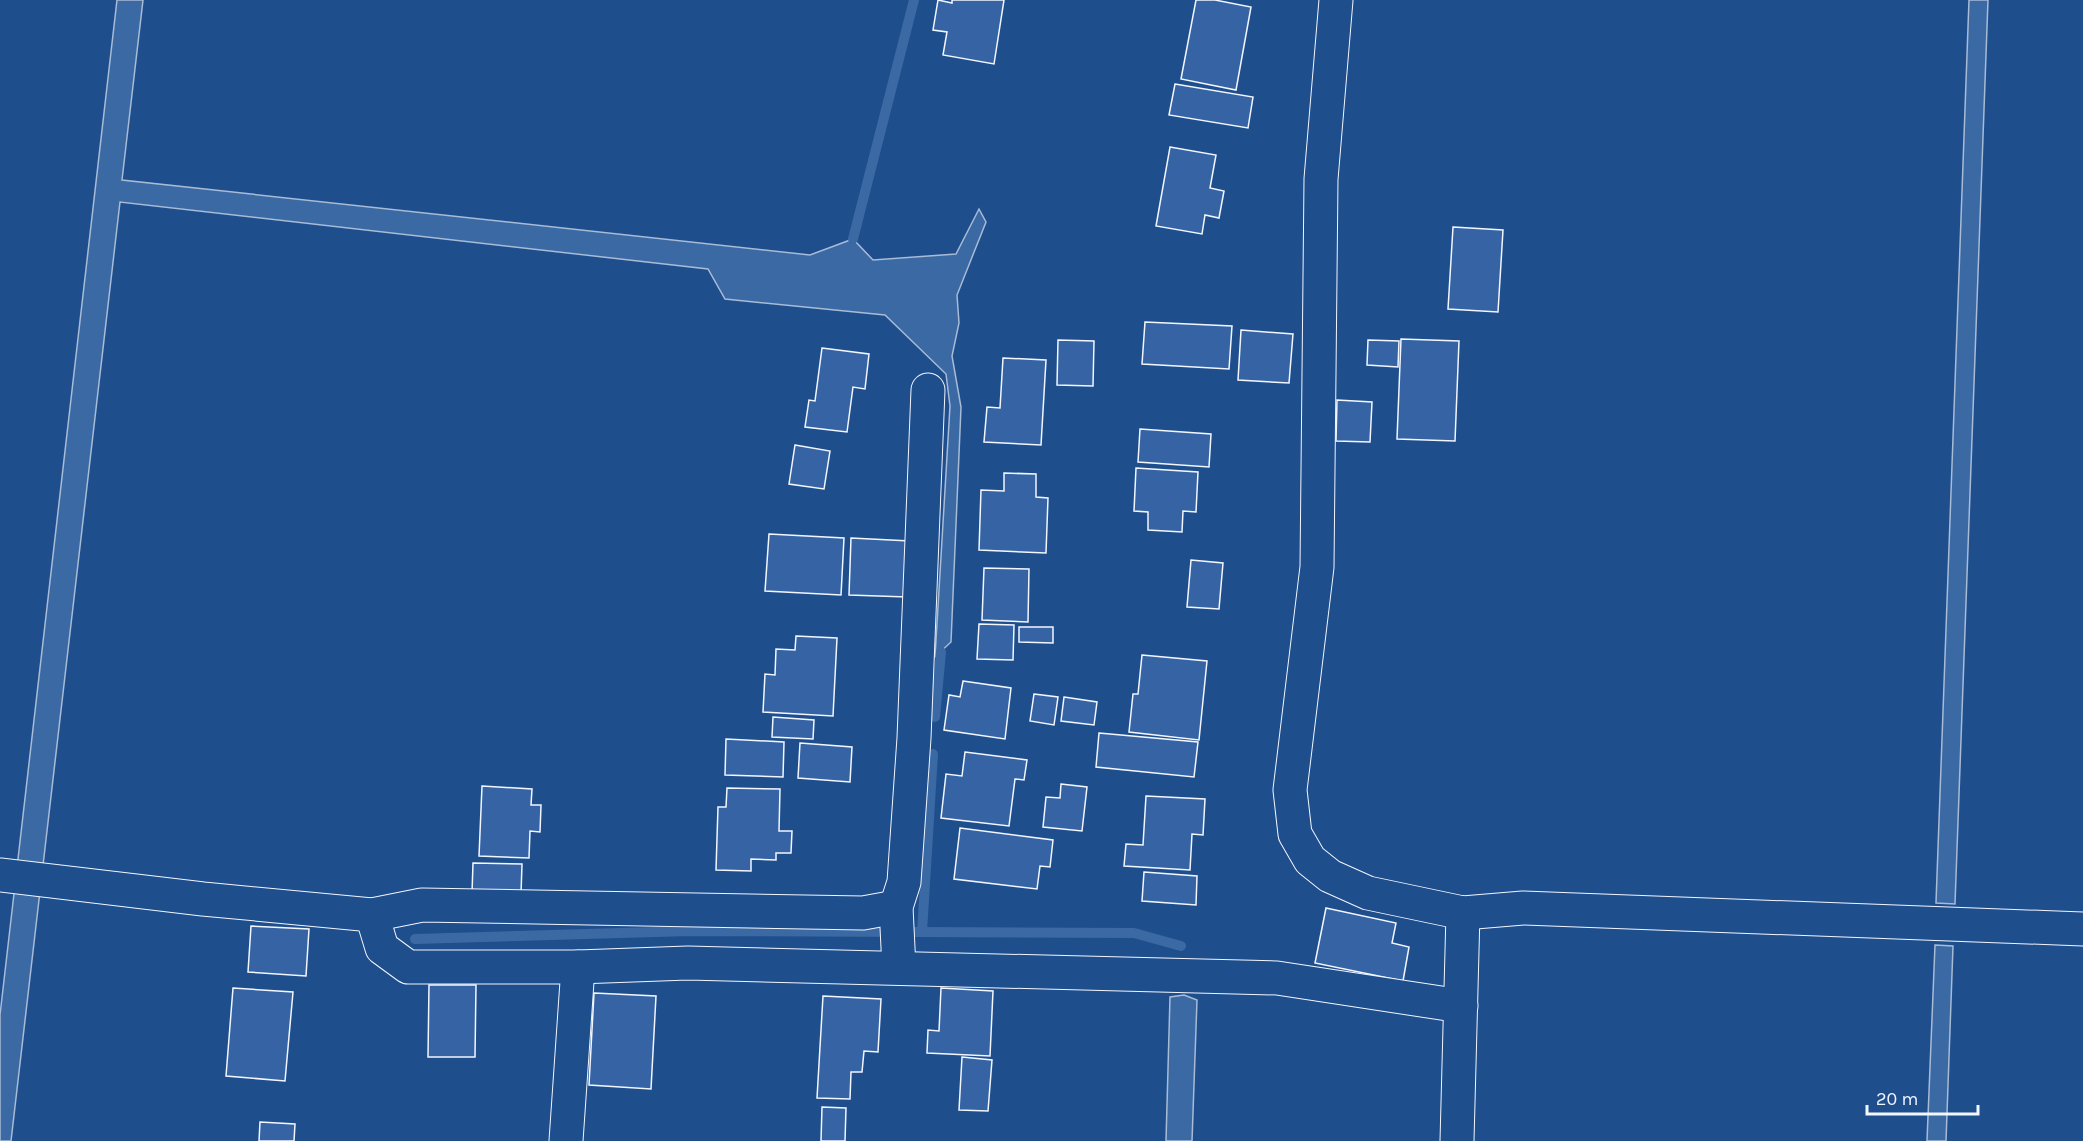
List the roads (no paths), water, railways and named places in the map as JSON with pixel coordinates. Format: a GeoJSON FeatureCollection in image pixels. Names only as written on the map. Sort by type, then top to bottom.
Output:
{"type":"FeatureCollection","features":[{"type":"Feature","properties":{"kind":"street"},"geometry":{"type":"LineString","coordinates":[[1335,0],[1321,179],[1317,567],[1290,790],[1295,834],[1310,860],[1330,876],[1368,893],[1463,913],[1523,908],[2083,929]]}},
{"type":"Feature","properties":{"kind":"street"},"geometry":{"type":"LineString","coordinates":[[898,935],[914,738],[928,390]]}},
{"type":"Feature","properties":{"kind":"street"},"geometry":{"type":"LineString","coordinates":[[5,876],[372,915],[422,905],[863,913],[898,935]]}},
{"type":"Feature","properties":{"kind":"street"},"geometry":{"type":"LineString","coordinates":[[1457,1141],[1463,913]]}},
{"type":"Feature","properties":{"kind":"street"},"geometry":{"type":"LineString","coordinates":[[372,915],[382,948],[408,967],[578,968],[688,963],[898,935],[1277,978],[1461,1006]]}},
{"type":"Feature","properties":{"kind":"street"},"geometry":{"type":"LineString","coordinates":[[567,1141],[578,968]]}},
{"type":"Feature","properties":{"kind":"water"},"geometry":{"type":"Polygon","coordinates":[[[117,0],[143,0],[122,180],[810,255],[853,239],[873,260],[956,254],[979,209],[986,222],[957,295],[959,323],[952,356],[961,407],[951,642],[935,657],[950,406],[946,374],[885,315],[725,299],[708,269],[120,202],[11,1141],[0,1141],[0,1015],[117,0]]]}},
{"type":"Feature","properties":{"kind":"water"},"geometry":{"type":"Polygon","coordinates":[[[1969,0],[1988,0],[1955,904],[1936,903],[1969,0]]]}},
{"type":"Feature","properties":{"kind":"water"},"geometry":{"type":"Polygon","coordinates":[[[1935,945],[1953,946],[1946,1141],[1927,1141],[1935,945]]]}},
{"type":"Feature","properties":{"kind":"water"},"geometry":{"type":"Polygon","coordinates":[[[1184,995],[1197,1000],[1192,1141],[1166,1141],[1170,997],[1184,995]]]}},
{"type":"Feature","properties":{"kind":"waterway"},"geometry":{"type":"LineString","coordinates":[[853,239],[914,0]]}},
{"type":"Feature","properties":{"kind":"waterway"},"geometry":{"type":"LineString","coordinates":[[935,717],[941,652]]}},
{"type":"Feature","properties":{"kind":"waterway"},"geometry":{"type":"LineString","coordinates":[[922,932],[933,754]]}},
{"type":"Feature","properties":{"kind":"waterway"},"geometry":{"type":"LineString","coordinates":[[415,939],[690,931],[1134,933],[1181,946]]}}]}
